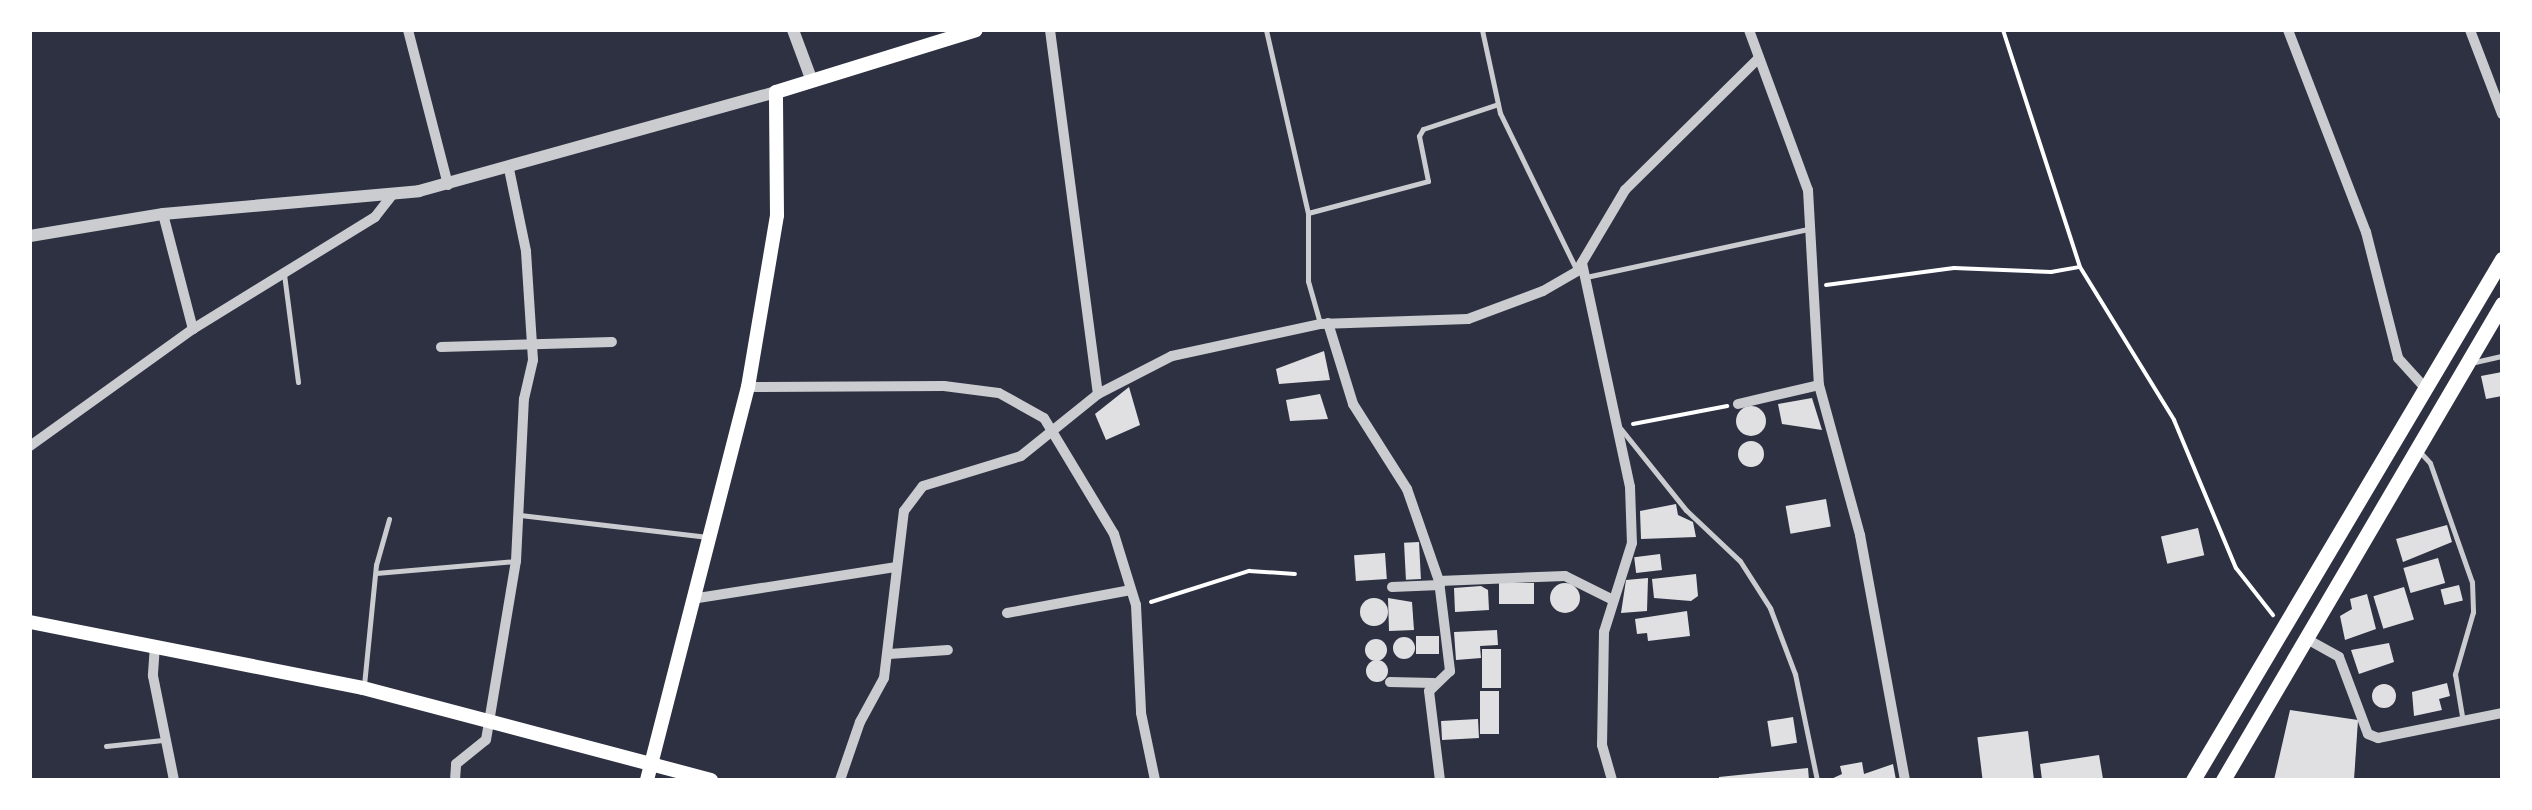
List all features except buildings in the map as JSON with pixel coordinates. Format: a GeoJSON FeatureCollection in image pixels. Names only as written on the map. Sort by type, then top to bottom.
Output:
{"type":"FeatureCollection","features":[{"type":"Feature","properties":{"kind":"highway"},"geometry":{"type":"LineString","coordinates":[[2194,780],[2502,259]]}},
{"type":"Feature","properties":{"kind":"highway"},"geometry":{"type":"LineString","coordinates":[[2223,780],[2502,304]]}},
{"type":"Feature","properties":{"kind":"main road"},"geometry":{"type":"LineString","coordinates":[[647,780],[698,598],[748,387],[777,215],[776,92],[976,30]]}},
{"type":"Feature","properties":{"kind":"main road"},"geometry":{"type":"LineString","coordinates":[[30,622],[363,688],[712,780]]}},
{"type":"Feature","properties":{"kind":"street"},"geometry":{"type":"LineString","coordinates":[[408,30],[448,184]]}},
{"type":"Feature","properties":{"kind":"street"},"geometry":{"type":"LineString","coordinates":[[793,30],[812,81]]}},
{"type":"Feature","properties":{"kind":"street"},"geometry":{"type":"LineString","coordinates":[[1050,30],[1098,394]]}},
{"type":"Feature","properties":{"kind":"street"},"geometry":{"type":"LineString","coordinates":[[1750,30],[1808,190],[1814,227],[1819,385],[1860,535],[1905,780]]}},
{"type":"Feature","properties":{"kind":"street"},"geometry":{"type":"LineString","coordinates":[[2288,30],[2366,232],[2398,358],[2428,390]]}},
{"type":"Feature","properties":{"kind":"street"},"geometry":{"type":"LineString","coordinates":[[2470,30],[2502,114]]}},
{"type":"Feature","properties":{"kind":"street"},"geometry":{"type":"LineString","coordinates":[[840,780],[889,654],[904,511],[922,486],[1003,464],[1052,432],[1098,394],[1172,356],[1324,324],[1468,318],[1514,305],[1582,270],[1625,190],[1758,58]]}},
{"type":"Feature","properties":{"kind":"street"},"geometry":{"type":"LineString","coordinates":[[30,236],[163,214],[392,195],[509,169],[776,92]]}},
{"type":"Feature","properties":{"kind":"street"},"geometry":{"type":"LineString","coordinates":[[455,780],[456,764],[486,740],[516,562],[532,345],[526,252],[509,169]]}},
{"type":"Feature","properties":{"kind":"street"},"geometry":{"type":"LineString","coordinates":[[30,446],[193,330],[376,217],[392,195]]}},
{"type":"Feature","properties":{"kind":"street"},"geometry":{"type":"LineString","coordinates":[[163,214],[193,330]]}},
{"type":"Feature","properties":{"kind":"street"},"geometry":{"type":"LineString","coordinates":[[1582,270],[1603,379],[1618,426],[1632,543],[1604,632],[1602,745],[1612,780]]}},
{"type":"Feature","properties":{"kind":"street"},"geometry":{"type":"LineString","coordinates":[[1324,324],[1353,404],[1407,489],[1439,583],[1450,671],[1434,683],[1390,682]]}},
{"type":"Feature","properties":{"kind":"street"},"geometry":{"type":"LineString","coordinates":[[441,347],[612,342]]}},
{"type":"Feature","properties":{"kind":"street"},"geometry":{"type":"LineString","coordinates":[[1738,404],[1819,385]]}},
{"type":"Feature","properties":{"kind":"street"},"geometry":{"type":"LineString","coordinates":[[748,387],[944,386],[999,394],[1044,418],[1114,534],[1136,605],[1141,713],[1155,780]]}},
{"type":"Feature","properties":{"kind":"street"},"geometry":{"type":"LineString","coordinates":[[698,598],[897,566]]}},
{"type":"Feature","properties":{"kind":"street"},"geometry":{"type":"LineString","coordinates":[[1392,587],[1564,576],[1612,599]]}},
{"type":"Feature","properties":{"kind":"street"},"geometry":{"type":"LineString","coordinates":[[1007,613],[1130,590]]}},
{"type":"Feature","properties":{"kind":"street"},"geometry":{"type":"LineString","coordinates":[[2305,638],[2339,657],[2368,734],[2378,738],[2462,716],[2502,713]]}},
{"type":"Feature","properties":{"kind":"street"},"geometry":{"type":"LineString","coordinates":[[155,644],[163,740],[174,780]]}},
{"type":"Feature","properties":{"kind":"street"},"geometry":{"type":"LineString","coordinates":[[889,654],[948,650]]}},
{"type":"Feature","properties":{"kind":"street"},"geometry":{"type":"LineString","coordinates":[[1434,683],[1440,780]]}},
{"type":"Feature","properties":{"kind":"lane"},"geometry":{"type":"LineString","coordinates":[[1266,30],[1308,212],[1308,281],[1324,324]]}},
{"type":"Feature","properties":{"kind":"lane"},"geometry":{"type":"LineString","coordinates":[[1482,30],[1498,104],[1582,270],[1814,227]]}},
{"type":"Feature","properties":{"kind":"lane"},"geometry":{"type":"LineString","coordinates":[[1308,212],[1428,181],[1419,136],[1423,129],[1498,104]]}},
{"type":"Feature","properties":{"kind":"lane"},"geometry":{"type":"LineString","coordinates":[[284,274],[298,382]]}},
{"type":"Feature","properties":{"kind":"lane"},"geometry":{"type":"LineString","coordinates":[[2467,364],[2502,356]]}},
{"type":"Feature","properties":{"kind":"lane"},"geometry":{"type":"LineString","coordinates":[[1618,426],[1686,510],[1740,561],[1770,608],[1789,652],[1818,780]]}},
{"type":"Feature","properties":{"kind":"lane"},"geometry":{"type":"LineString","coordinates":[[2418,448],[2430,463],[2472,582],[2473,612],[2455,674],[2462,716]]}},
{"type":"Feature","properties":{"kind":"lane"},"geometry":{"type":"LineString","coordinates":[[520,515],[713,538]]}},
{"type":"Feature","properties":{"kind":"lane"},"geometry":{"type":"LineString","coordinates":[[363,688],[376,574],[390,519]]}},
{"type":"Feature","properties":{"kind":"lane"},"geometry":{"type":"LineString","coordinates":[[376,574],[516,562]]}},
{"type":"Feature","properties":{"kind":"lane"},"geometry":{"type":"LineString","coordinates":[[106,746],[163,740]]}},
{"type":"Feature","properties":{"kind":"path"},"geometry":{"type":"LineString","coordinates":[[2003,30],[2080,267],[2174,420],[2236,568],[2283,625]]}},
{"type":"Feature","properties":{"kind":"path"},"geometry":{"type":"LineString","coordinates":[[1817,286],[1954,268],[2051,272],[2080,267]]}},
{"type":"Feature","properties":{"kind":"path"},"geometry":{"type":"LineString","coordinates":[[1618,426],[1738,404]]}},
{"type":"Feature","properties":{"kind":"path"},"geometry":{"type":"LineString","coordinates":[[1136,605],[1249,571],[1294,574]]}}]}
